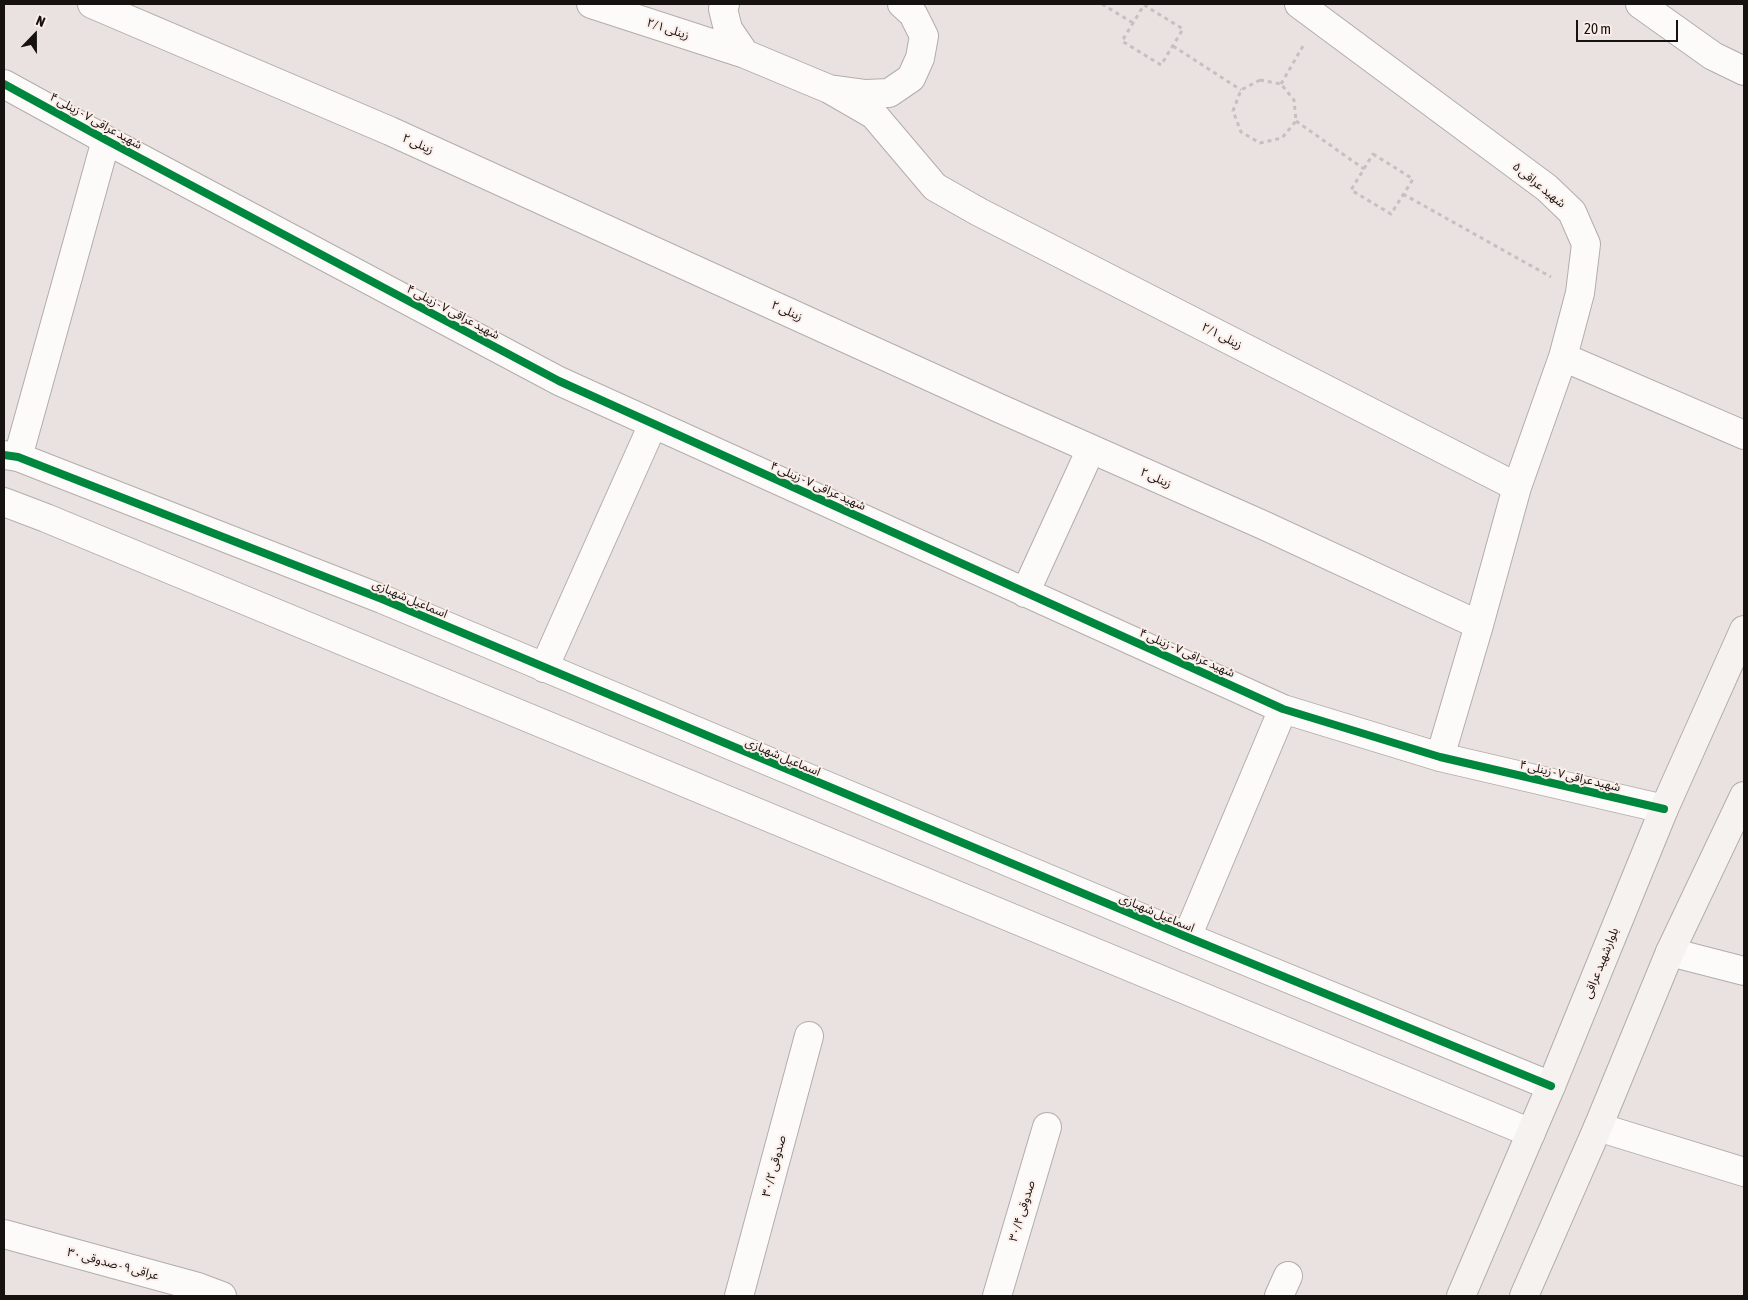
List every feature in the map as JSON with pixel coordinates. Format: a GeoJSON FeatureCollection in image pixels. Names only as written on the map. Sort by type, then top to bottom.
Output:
{"type":"FeatureCollection","features":[{"type":"Feature","properties":{"kind":"main road","name":"بلوارشهید عراقی"},"geometry":{"type":"LineString","coordinates":[[1461,1296],[1551,1086],[1664,809],[1744,630]]}},
{"type":"Feature","properties":{"kind":"main road"},"geometry":{"type":"LineString","coordinates":[[1524,1296],[1598,1127],[1670,952],[1743,803]]}},
{"type":"Feature","properties":{"kind":"street","name":"زینلی ۲"},"geometry":{"type":"LineString","coordinates":[[92,4],[390,131],[1263,525],[1479,625]]}},
{"type":"Feature","properties":{"kind":"street","name":"زینلی ۲/۱"},"geometry":{"type":"LineString","coordinates":[[591,4],[745,54],[829,89],[874,115],[935,187],[979,212],[1517,487]]}},
{"type":"Feature","properties":{"kind":"street"},"geometry":{"type":"LineString","coordinates":[[724,4],[723,9],[728,30],[745,54]]}},
{"type":"Feature","properties":{"kind":"street"},"geometry":{"type":"LineString","coordinates":[[1640,4],[1714,56],[1744,71]]}},
{"type":"Feature","properties":{"kind":"street"},"geometry":{"type":"LineString","coordinates":[[829,89],[866,94],[889,93],[911,78],[920,58],[924,36],[913,7]]}},
{"type":"Feature","properties":{"kind":"street","name":"شهید عراقی ۵"},"geometry":{"type":"LineString","coordinates":[[1309,11],[1547,188],[1572,212],[1586,244],[1580,293],[1563,357]]}},
{"type":"Feature","properties":{"kind":"street","name":"شهید عراقی ۷ - زینلی ۴"},"geometry":{"type":"LineString","coordinates":[[4,84],[559,381],[1283,709],[1440,757],[1664,809]]}},
{"type":"Feature","properties":{"kind":"street"},"geometry":{"type":"LineString","coordinates":[[11,456],[106,140]]}},
{"type":"Feature","properties":{"kind":"street"},"geometry":{"type":"LineString","coordinates":[[1440,757],[1517,487],[1563,357],[1744,435]]}},
{"type":"Feature","properties":{"kind":"street"},"geometry":{"type":"LineString","coordinates":[[544,668],[653,424]]}},
{"type":"Feature","properties":{"kind":"street"},"geometry":{"type":"LineString","coordinates":[[1025,593],[1091,449]]}},
{"type":"Feature","properties":{"kind":"street","name":"اسماعیل شهبازی"},"geometry":{"type":"LineString","coordinates":[[11,456],[382,600],[1187,937],[1551,1086]]}},
{"type":"Feature","properties":{"kind":"street"},"geometry":{"type":"LineString","coordinates":[[4,502],[1531,1133]]}},
{"type":"Feature","properties":{"kind":"street"},"geometry":{"type":"LineString","coordinates":[[1187,937],[1283,709]]}},
{"type":"Feature","properties":{"kind":"street"},"geometry":{"type":"LineString","coordinates":[[1670,952],[1744,971]]}},
{"type":"Feature","properties":{"kind":"street","name":"صدوقی ۳۰/۲"},"geometry":{"type":"LineString","coordinates":[[739,1296],[809,1036]]}},
{"type":"Feature","properties":{"kind":"street","name":"صدوقی ۳۰/۴"},"geometry":{"type":"LineString","coordinates":[[996,1296],[1048,1127]]}},
{"type":"Feature","properties":{"kind":"street"},"geometry":{"type":"LineString","coordinates":[[1598,1127],[1744,1172]]}},
{"type":"Feature","properties":{"kind":"street","name":"عراقی ۹ - صدوقی ۳۰"},"geometry":{"type":"LineString","coordinates":[[4,1234],[206,1293]]}},
{"type":"Feature","properties":{"kind":"path"},"geometry":{"type":"LineString","coordinates":[[1102,4],[1133,23]]}},
{"type":"Feature","properties":{"kind":"path"},"geometry":{"type":"LineString","coordinates":[[1144,5],[1183,29],[1173,46],[1161,65],[1122,41],[1144,5]]}},
{"type":"Feature","properties":{"kind":"path"},"geometry":{"type":"LineString","coordinates":[[1281,84],[1309,11]]}},
{"type":"Feature","properties":{"kind":"path"},"geometry":{"type":"LineString","coordinates":[[1173,46],[1241,90]]}},
{"type":"Feature","properties":{"kind":"path"},"geometry":{"type":"LineString","coordinates":[[1260,80],[1281,84],[1294,100],[1296,121],[1282,138],[1260,143],[1241,132],[1233,111],[1241,90],[1260,80]]}},
{"type":"Feature","properties":{"kind":"path"},"geometry":{"type":"LineString","coordinates":[[1296,121],[1364,169]]}},
{"type":"Feature","properties":{"kind":"path"},"geometry":{"type":"LineString","coordinates":[[1373,154],[1413,178],[1391,214],[1351,190],[1364,169],[1373,154]]}},
{"type":"Feature","properties":{"kind":"path"},"geometry":{"type":"LineString","coordinates":[[1403,194],[1580,293]]}},
{"type":"Feature","properties":{"kind":"cycle path"},"geometry":{"type":"LineString","coordinates":[[4,84],[559,381],[1283,709],[1440,757],[1664,809]]}},
{"type":"Feature","properties":{"kind":"cycle path"},"geometry":{"type":"LineString","coordinates":[[4,455],[18,457],[382,599],[1187,937],[1551,1086]]}}]}
